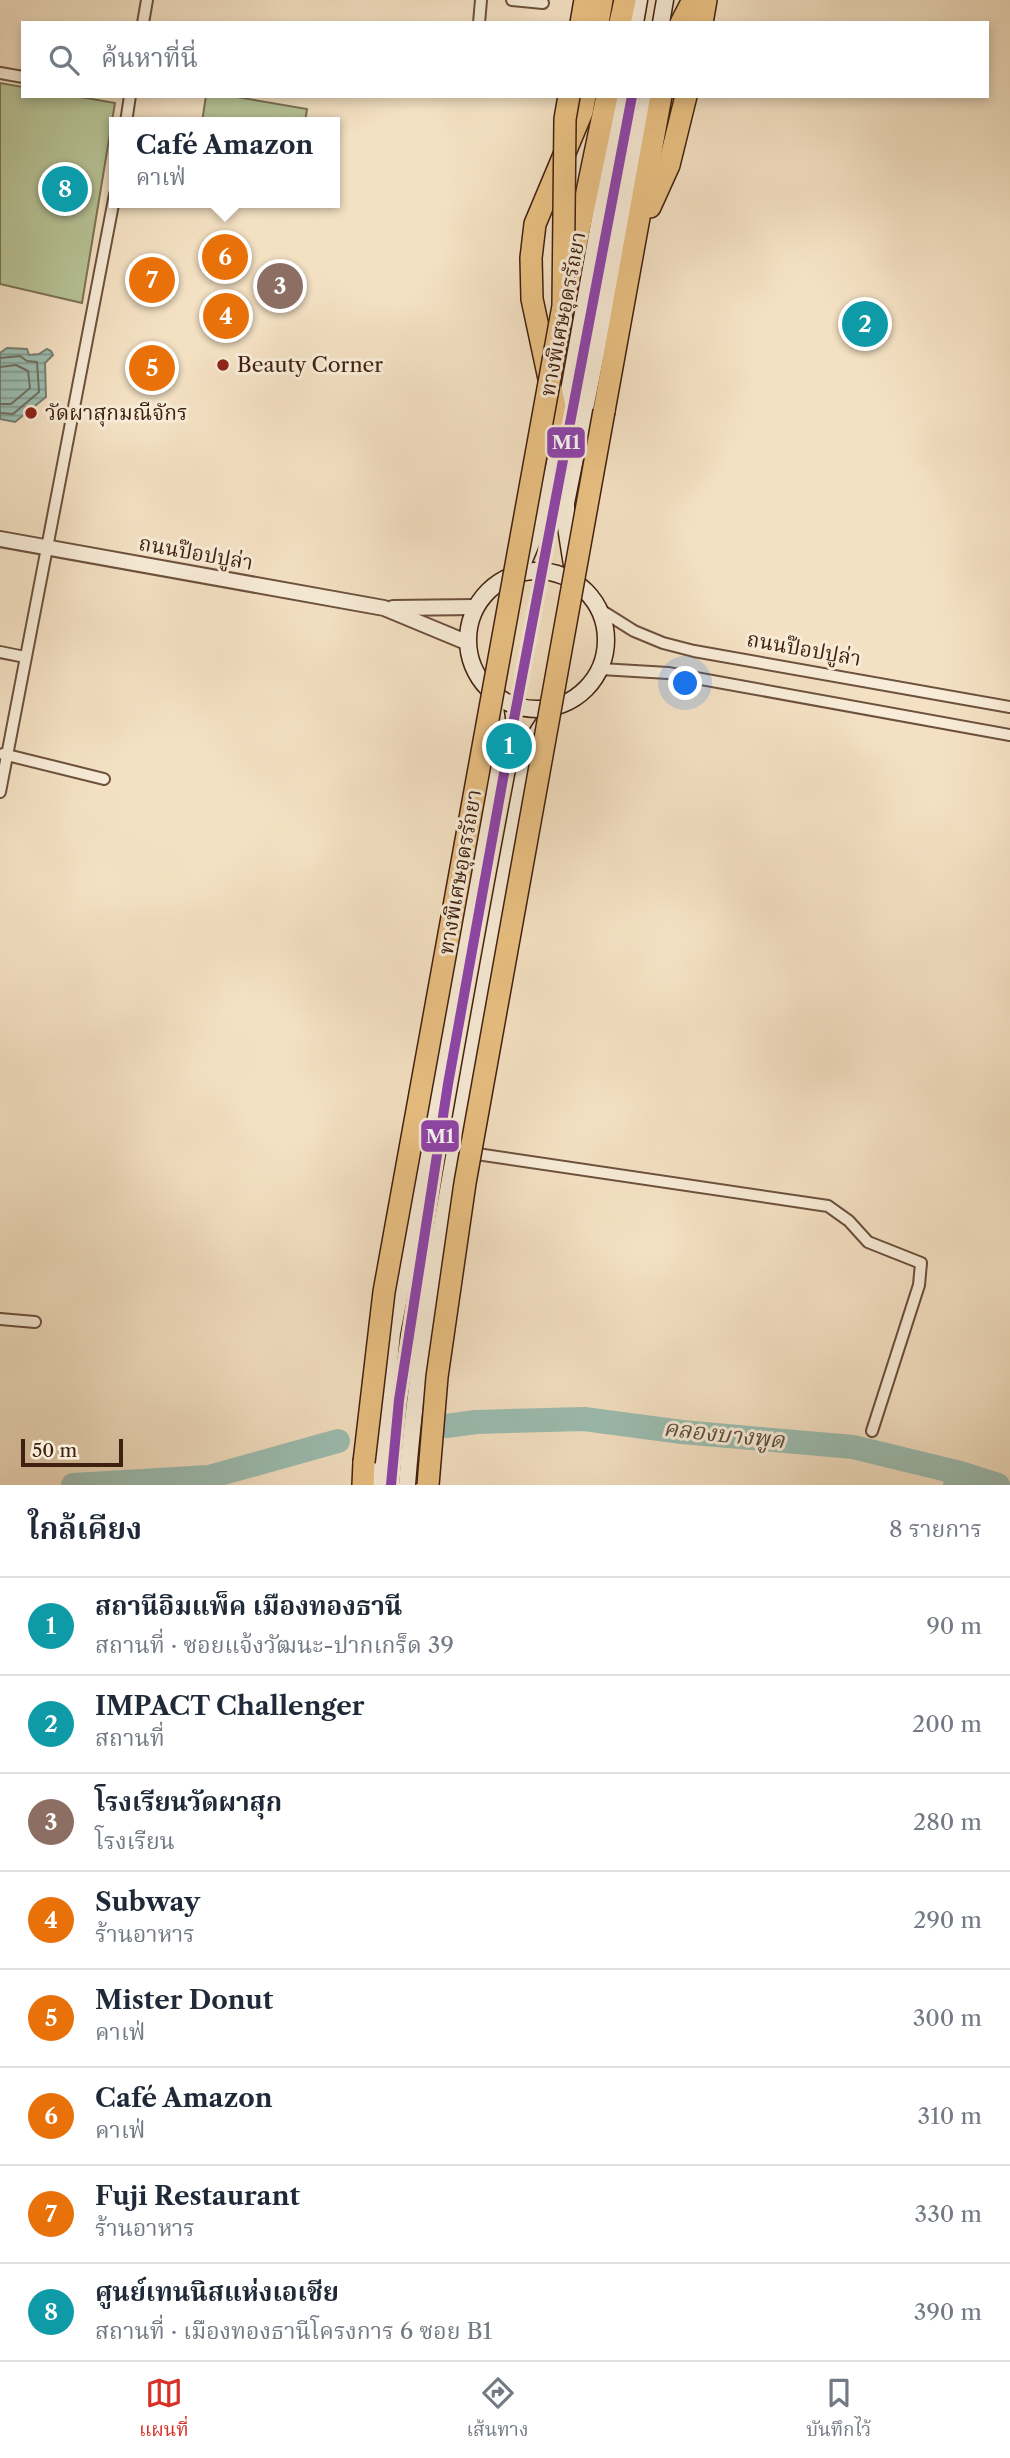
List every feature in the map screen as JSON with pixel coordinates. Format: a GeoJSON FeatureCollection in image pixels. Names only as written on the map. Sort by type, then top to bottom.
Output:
{"type":"FeatureCollection","features":[{"type":"Feature","properties":{"kind":"highway"},"geometry":{"type":"LineString","coordinates":[[581,21],[585,0]]}},
{"type":"Feature","properties":{"kind":"highway"},"geometry":{"type":"LineString","coordinates":[[598,21],[602,0]]}},
{"type":"Feature","properties":{"kind":"highway"},"geometry":{"type":"LineString","coordinates":[[621,21],[625,0]]}},
{"type":"Feature","properties":{"kind":"highway"},"geometry":{"type":"LineString","coordinates":[[674,21],[678,0]]}},
{"type":"Feature","properties":{"kind":"highway"},"geometry":{"type":"LineString","coordinates":[[682,21],[694,0]]}},
{"type":"Feature","properties":{"kind":"highway"},"geometry":{"type":"LineString","coordinates":[[702,21],[706,0]]}},
{"type":"Feature","properties":{"kind":"highway","name":"ทางพิเศษอุดรรัถยา"},"geometry":{"type":"LineString","coordinates":[[363,1485],[384,1292],[563,306],[607,98]]}},
{"type":"Feature","properties":{"kind":"highway"},"geometry":{"type":"LineString","coordinates":[[428,1485],[437,1377],[470,1153],[661,98]]}},
{"type":"Feature","properties":{"kind":"highway"},"geometry":{"type":"LineString","coordinates":[[636,241],[669,165],[686,98]]}},
{"type":"Feature","properties":{"kind":"highway"},"geometry":{"type":"LineString","coordinates":[[563,306],[565,119],[579,101]]}},
{"type":"Feature","properties":{"kind":"highway"},"geometry":{"type":"LineString","coordinates":[[561,435],[532,299],[531,258],[535,224],[579,101]]}},
{"type":"Feature","properties":{"kind":"main road"},"geometry":{"type":"LineString","coordinates":[[635,21],[639,0]]}},
{"type":"Feature","properties":{"kind":"main road"},"geometry":{"type":"LineString","coordinates":[[662,21],[665,0]]}},
{"type":"Feature","properties":{"kind":"main road"},"geometry":{"type":"LineString","coordinates":[[519,573],[544,512],[561,435],[622,98]]}},
{"type":"Feature","properties":{"kind":"main road"},"geometry":{"type":"LineString","coordinates":[[575,582],[566,527],[566,503],[648,98]]}},
{"type":"Feature","properties":{"kind":"main road"},"geometry":{"type":"LineString","coordinates":[[548,572],[575,582],[589,593],[606,628],[606,649],[601,669],[582,694],[555,708],[534,710],[513,706],[494,696],[480,681],[470,663],[466,642],[468,624],[475,607],[494,585],[519,573],[548,572]]}},
{"type":"Feature","properties":{"kind":"main road"},"geometry":{"type":"LineString","coordinates":[[377,1485],[392,1333],[432,1130],[474,880],[500,747],[494,696]]}},
{"type":"Feature","properties":{"kind":"main road"},"geometry":{"type":"LineString","coordinates":[[407,1485],[424,1322],[524,771],[532,741],[539,727],[555,708]]}},
{"type":"Feature","properties":{"kind":"street"},"geometry":{"type":"LineString","coordinates":[[143,21],[147,0]]}},
{"type":"Feature","properties":{"kind":"street"},"geometry":{"type":"LineString","coordinates":[[479,21],[481,0]]}},
{"type":"Feature","properties":{"kind":"street"},"geometry":{"type":"LineString","coordinates":[[512,0],[543,3]]}},
{"type":"Feature","properties":{"kind":"street"},"geometry":{"type":"LineString","coordinates":[[0,73],[21,77]]}},
{"type":"Feature","properties":{"kind":"street"},"geometry":{"type":"LineString","coordinates":[[126,117],[128,98]]}},
{"type":"Feature","properties":{"kind":"street"},"geometry":{"type":"LineString","coordinates":[[0,792],[4,754],[48,547],[112,208]]}},
{"type":"Feature","properties":{"kind":"street","name":"ถนนป๊อปปูล่า"},"geometry":{"type":"LineString","coordinates":[[0,539],[384,608]]}},
{"type":"Feature","properties":{"kind":"street"},"geometry":{"type":"LineString","coordinates":[[384,608],[475,607]]}},
{"type":"Feature","properties":{"kind":"street"},"geometry":{"type":"LineString","coordinates":[[384,608],[466,642]]}},
{"type":"Feature","properties":{"kind":"street","name":"ถนนป๊อปปูล่า"},"geometry":{"type":"LineString","coordinates":[[599,609],[634,631],[663,643],[694,651],[1010,707]]}},
{"type":"Feature","properties":{"kind":"street"},"geometry":{"type":"LineString","coordinates":[[0,652],[25,657]]}},
{"type":"Feature","properties":{"kind":"street"},"geometry":{"type":"LineString","coordinates":[[601,669],[668,673],[1010,735]]}},
{"type":"Feature","properties":{"kind":"street"},"geometry":{"type":"LineString","coordinates":[[4,754],[104,779]]}},
{"type":"Feature","properties":{"kind":"street"},"geometry":{"type":"LineString","coordinates":[[470,1153],[828,1206],[849,1221],[868,1242],[921,1263],[919,1285],[872,1432]]}},
{"type":"Feature","properties":{"kind":"street"},"geometry":{"type":"LineString","coordinates":[[0,1319],[35,1322]]}},
{"type":"Feature","properties":{"kind":"green space"},"geometry":{"type":"Polygon","coordinates":[[[0,83],[21,87],[21,98],[86,98],[115,103],[113,117],[109,117],[109,139],[82,303],[0,284],[0,83]]]}},
{"type":"Feature","properties":{"kind":"green space"},"geometry":{"type":"Polygon","coordinates":[[[206,98],[243,98],[307,109],[306,117],[203,117],[206,98]]]}},
{"type":"Feature","properties":{"kind":"water"},"geometry":{"type":"Polygon","coordinates":[[[7,348],[27,349],[29,355],[39,354],[47,349],[53,355],[45,363],[46,397],[15,422],[0,419],[0,353],[7,348]]]}},
{"type":"Feature","properties":{"kind":"waterway","name":"คลองบางพูด"},"geometry":{"type":"LineString","coordinates":[[446,1426],[476,1422],[584,1419],[682,1432],[853,1447],[998,1485]]}},
{"type":"Feature","properties":{"kind":"waterway","name":"คลองบางพูด"},"geometry":{"type":"LineString","coordinates":[[73,1485],[209,1477],[338,1441]]}},
{"type":"Feature","properties":{"kind":"waterway"},"geometry":{"type":"LineString","coordinates":[[950,1485],[953,1471]]}},
{"type":"Feature","properties":{"kind":"transit line","name":"M1"},"geometry":{"type":"LineString","coordinates":[[391,1485],[399,1400],[448,1084],[632,98]]}},
{"type":"Feature","properties":{"kind":"place","name":"ศูนย์เทนนิสแห่งเอเชีย"},"geometry":{"type":"Point","coordinates":[65,189]}},
{"type":"Feature","properties":{"kind":"place","name":"Café Amazon"},"geometry":{"type":"Point","coordinates":[225,257]}},
{"type":"Feature","properties":{"kind":"place","name":"Fuji Restaurant"},"geometry":{"type":"Point","coordinates":[152,280]}},
{"type":"Feature","properties":{"kind":"place","name":"โรงเรียนวัดผาสุก"},"geometry":{"type":"Point","coordinates":[280,286]}},
{"type":"Feature","properties":{"kind":"place","name":"Subway"},"geometry":{"type":"Point","coordinates":[226,316]}},
{"type":"Feature","properties":{"kind":"place","name":"IMPACT Challenger"},"geometry":{"type":"Point","coordinates":[865,324]}},
{"type":"Feature","properties":{"kind":"place","name":"Beauty Corner"},"geometry":{"type":"Point","coordinates":[223,365]}},
{"type":"Feature","properties":{"kind":"place","name":"Mister Donut"},"geometry":{"type":"Point","coordinates":[152,368]}},
{"type":"Feature","properties":{"kind":"place","name":"วัดผาสุกมณีจักร"},"geometry":{"type":"Point","coordinates":[31,413]}},
{"type":"Feature","properties":{"kind":"place","name":"สถานีอิมแพ็ค เมืองทองธานี"},"geometry":{"type":"Point","coordinates":[509,746]}}]}
